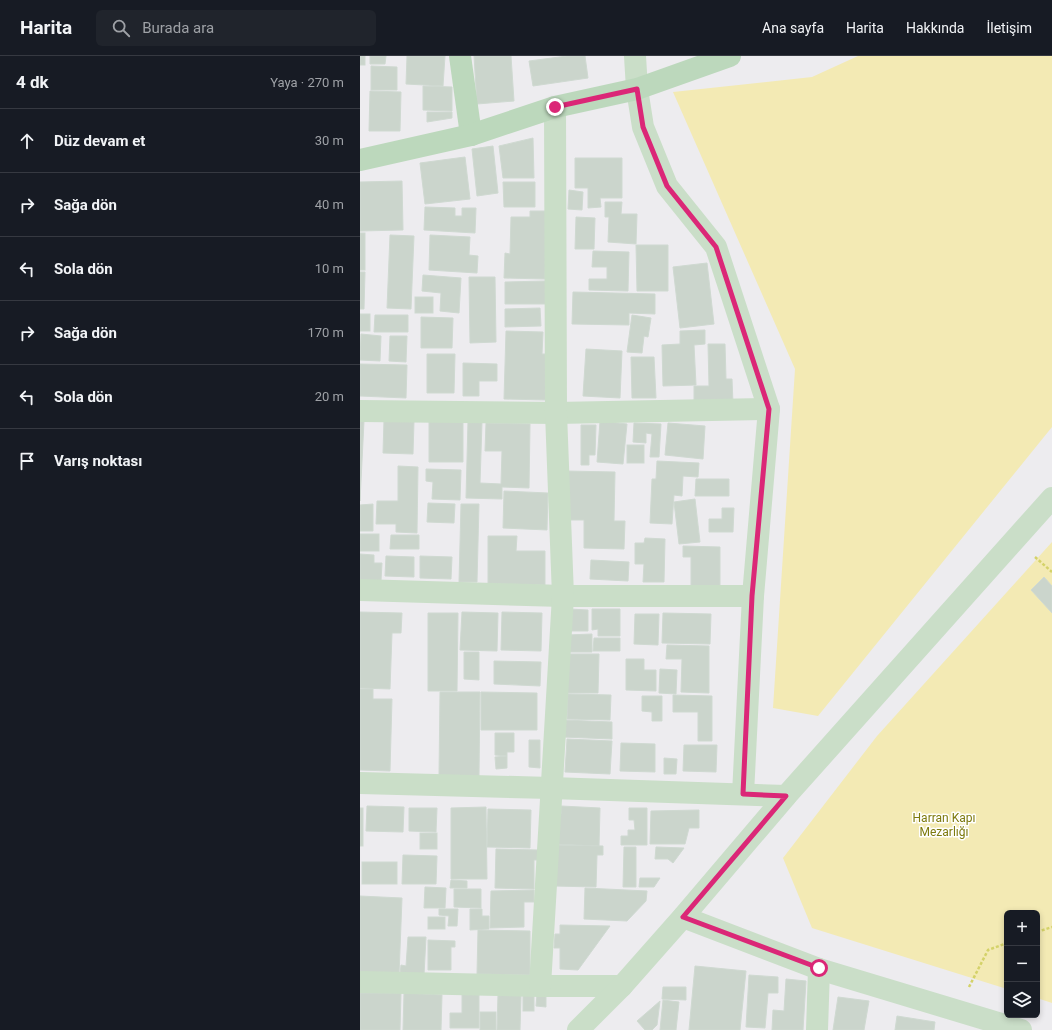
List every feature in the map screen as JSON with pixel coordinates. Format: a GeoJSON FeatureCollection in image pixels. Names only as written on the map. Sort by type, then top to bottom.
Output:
{"type":"FeatureCollection","features":[{"type":"Feature","properties":{"kind":"street"},"geometry":{"type":"LineString","coordinates":[[460,56],[471,135]]}},
{"type":"Feature","properties":{"kind":"street"},"geometry":{"type":"LineString","coordinates":[[635,56],[637,89],[643,127],[667,186],[716,247],[769,409],[752,596],[743,794]]}},
{"type":"Feature","properties":{"kind":"street"},"geometry":{"type":"LineString","coordinates":[[360,160],[471,135],[555,107],[637,89],[730,56]]}},
{"type":"Feature","properties":{"kind":"street"},"geometry":{"type":"LineString","coordinates":[[540,986],[563,596],[556,413],[555,107]]}},
{"type":"Feature","properties":{"kind":"street"},"geometry":{"type":"LineString","coordinates":[[360,411],[556,413],[769,409]]}},
{"type":"Feature","properties":{"kind":"street"},"geometry":{"type":"LineString","coordinates":[[578,1030],[622,986],[786,796],[1052,498]]}},
{"type":"Feature","properties":{"kind":"street"},"geometry":{"type":"LineString","coordinates":[[360,590],[563,596],[752,596]]}},
{"type":"Feature","properties":{"kind":"street"},"geometry":{"type":"LineString","coordinates":[[360,784],[551,788],[786,796]]}},
{"type":"Feature","properties":{"kind":"street"},"geometry":{"type":"LineString","coordinates":[[683,917],[956,1020],[1021,1030]]}},
{"type":"Feature","properties":{"kind":"street"},"geometry":{"type":"LineString","coordinates":[[817,1030],[819,968]]}},
{"type":"Feature","properties":{"kind":"street"},"geometry":{"type":"LineString","coordinates":[[360,982],[540,986],[622,986]]}},
{"type":"Feature","properties":{"kind":"path"},"geometry":{"type":"LineString","coordinates":[[1040,931],[1052,927]]}},
{"type":"Feature","properties":{"kind":"path"},"geometry":{"type":"LineString","coordinates":[[956,1020],[988,950],[1004,944]]}},
{"type":"Feature","properties":{"kind":"green space"},"geometry":{"type":"Polygon","coordinates":[[[858,56],[1052,56],[1052,427],[818,716],[773,708],[795,369],[673,92],[812,77],[858,56]]]}},
{"type":"Feature","properties":{"kind":"green space","name":"Harran Kapı Mezarlığı"},"geometry":{"type":"Polygon","coordinates":[[[1052,542],[1052,1003],[1040,999],[1040,910],[1004,910],[1004,988],[812,928],[783,858],[877,736],[1052,542]]]}},
{"type":"Feature","properties":{"kind":"building"},"geometry":{"type":"Polygon","coordinates":[[[360,56],[365,56],[365,65],[360,65],[360,56]]]}},
{"type":"Feature","properties":{"kind":"building"},"geometry":{"type":"Polygon","coordinates":[[[370,56],[386,56],[385,64],[370,64],[370,56]]]}},
{"type":"Feature","properties":{"kind":"building"},"geometry":{"type":"Polygon","coordinates":[[[407,56],[445,56],[443,86],[406,84],[407,56]]]}},
{"type":"Feature","properties":{"kind":"building"},"geometry":{"type":"Polygon","coordinates":[[[474,56],[511,56],[514,101],[477,104],[474,56]]]}},
{"type":"Feature","properties":{"kind":"building"},"geometry":{"type":"Polygon","coordinates":[[[567,56],[585,56],[588,78],[533,86],[529,61],[567,56]]]}},
{"type":"Feature","properties":{"kind":"building"},"geometry":{"type":"Polygon","coordinates":[[[371,66],[397,67],[397,90],[371,90],[371,66]]]}},
{"type":"Feature","properties":{"kind":"building"},"geometry":{"type":"Polygon","coordinates":[[[423,86],[452,87],[452,111],[423,110],[423,86]]]}},
{"type":"Feature","properties":{"kind":"building"},"geometry":{"type":"Polygon","coordinates":[[[370,91],[401,92],[400,131],[369,131],[370,91]]]}},
{"type":"Feature","properties":{"kind":"building"},"geometry":{"type":"Polygon","coordinates":[[[427,112],[452,112],[452,118],[427,122],[427,112]]]}},
{"type":"Feature","properties":{"kind":"building"},"geometry":{"type":"Polygon","coordinates":[[[533,138],[534,178],[503,178],[499,146],[533,138]]]}},
{"type":"Feature","properties":{"kind":"building"},"geometry":{"type":"Polygon","coordinates":[[[493,146],[498,193],[477,196],[472,149],[493,146]]]}},
{"type":"Feature","properties":{"kind":"building"},"geometry":{"type":"Polygon","coordinates":[[[465,157],[470,199],[425,204],[420,163],[465,157]]]}},
{"type":"Feature","properties":{"kind":"building"},"geometry":{"type":"Polygon","coordinates":[[[575,158],[622,158],[622,198],[600,198],[601,207],[588,208],[588,188],[575,188],[575,158]]]}},
{"type":"Feature","properties":{"kind":"building"},"geometry":{"type":"Polygon","coordinates":[[[402,181],[403,230],[360,231],[360,182],[402,181]]]}},
{"type":"Feature","properties":{"kind":"building"},"geometry":{"type":"Polygon","coordinates":[[[503,182],[535,182],[535,207],[504,207],[503,182]]]}},
{"type":"Feature","properties":{"kind":"building"},"geometry":{"type":"Polygon","coordinates":[[[569,190],[583,192],[582,210],[568,209],[569,190]]]}},
{"type":"Feature","properties":{"kind":"building"},"geometry":{"type":"Polygon","coordinates":[[[605,202],[622,202],[621,214],[637,214],[636,244],[608,242],[609,217],[605,217],[605,202]]]}},
{"type":"Feature","properties":{"kind":"building"},"geometry":{"type":"Polygon","coordinates":[[[425,207],[455,208],[455,216],[462,216],[462,208],[476,208],[475,233],[424,230],[425,207]]]}},
{"type":"Feature","properties":{"kind":"building"},"geometry":{"type":"Polygon","coordinates":[[[530,211],[547,211],[545,279],[504,278],[505,253],[510,254],[511,217],[530,217],[530,211]]]}},
{"type":"Feature","properties":{"kind":"building"},"geometry":{"type":"Polygon","coordinates":[[[576,217],[595,218],[594,249],[575,249],[576,217]]]}},
{"type":"Feature","properties":{"kind":"building"},"geometry":{"type":"Polygon","coordinates":[[[360,233],[365,233],[365,270],[360,270],[360,233]]]}},
{"type":"Feature","properties":{"kind":"building"},"geometry":{"type":"Polygon","coordinates":[[[390,235],[414,236],[411,309],[387,308],[390,235]]]}},
{"type":"Feature","properties":{"kind":"building"},"geometry":{"type":"Polygon","coordinates":[[[430,235],[470,237],[469,255],[478,256],[477,273],[429,270],[430,235]]]}},
{"type":"Feature","properties":{"kind":"building"},"geometry":{"type":"Polygon","coordinates":[[[636,245],[668,245],[668,291],[637,291],[636,245]]]}},
{"type":"Feature","properties":{"kind":"building"},"geometry":{"type":"Polygon","coordinates":[[[593,251],[629,252],[628,291],[589,290],[589,279],[607,279],[607,267],[592,267],[593,251]]]}},
{"type":"Feature","properties":{"kind":"building"},"geometry":{"type":"Polygon","coordinates":[[[707,263],[714,324],[680,328],[673,267],[707,263]]]}},
{"type":"Feature","properties":{"kind":"building"},"geometry":{"type":"Polygon","coordinates":[[[360,272],[365,272],[364,309],[360,309],[360,272]]]}},
{"type":"Feature","properties":{"kind":"building"},"geometry":{"type":"Polygon","coordinates":[[[423,275],[461,278],[459,313],[440,311],[441,293],[422,291],[423,275]]]}},
{"type":"Feature","properties":{"kind":"building"},"geometry":{"type":"Polygon","coordinates":[[[469,277],[495,277],[496,342],[470,343],[469,277]]]}},
{"type":"Feature","properties":{"kind":"building"},"geometry":{"type":"Polygon","coordinates":[[[546,281],[547,304],[505,304],[505,282],[546,281]]]}},
{"type":"Feature","properties":{"kind":"building"},"geometry":{"type":"Polygon","coordinates":[[[573,292],[655,294],[655,314],[629,313],[629,325],[572,324],[573,292]]]}},
{"type":"Feature","properties":{"kind":"building"},"geometry":{"type":"Polygon","coordinates":[[[415,297],[433,297],[433,313],[415,313],[415,297]]]}},
{"type":"Feature","properties":{"kind":"building"},"geometry":{"type":"Polygon","coordinates":[[[540,308],[541,326],[505,327],[505,309],[540,308]]]}},
{"type":"Feature","properties":{"kind":"building"},"geometry":{"type":"Polygon","coordinates":[[[360,314],[370,314],[370,331],[360,331],[360,314]]]}},
{"type":"Feature","properties":{"kind":"building"},"geometry":{"type":"Polygon","coordinates":[[[375,315],[408,315],[408,332],[374,332],[375,315]]]}},
{"type":"Feature","properties":{"kind":"building"},"geometry":{"type":"Polygon","coordinates":[[[632,315],[651,318],[648,337],[644,336],[642,353],[627,352],[632,315]]]}},
{"type":"Feature","properties":{"kind":"building"},"geometry":{"type":"Polygon","coordinates":[[[421,317],[453,318],[452,348],[421,348],[421,317]]]}},
{"type":"Feature","properties":{"kind":"building"},"geometry":{"type":"Polygon","coordinates":[[[705,330],[705,344],[694,345],[696,385],[663,386],[662,345],[680,344],[680,331],[705,330]]]}},
{"type":"Feature","properties":{"kind":"building"},"geometry":{"type":"Polygon","coordinates":[[[506,331],[543,332],[542,354],[548,354],[547,400],[504,399],[506,331]]]}},
{"type":"Feature","properties":{"kind":"building"},"geometry":{"type":"Polygon","coordinates":[[[361,334],[381,336],[380,361],[360,360],[361,334]]]}},
{"type":"Feature","properties":{"kind":"building"},"geometry":{"type":"Polygon","coordinates":[[[390,336],[407,336],[406,362],[389,361],[390,336]]]}},
{"type":"Feature","properties":{"kind":"building"},"geometry":{"type":"Polygon","coordinates":[[[708,344],[725,344],[726,379],[732,379],[733,404],[694,405],[694,386],[709,386],[708,344]]]}},
{"type":"Feature","properties":{"kind":"building"},"geometry":{"type":"Polygon","coordinates":[[[586,349],[622,351],[620,398],[583,396],[586,349]]]}},
{"type":"Feature","properties":{"kind":"building"},"geometry":{"type":"Polygon","coordinates":[[[427,354],[455,354],[454,393],[427,393],[427,354]]]}},
{"type":"Feature","properties":{"kind":"building"},"geometry":{"type":"Polygon","coordinates":[[[631,357],[654,357],[656,398],[632,398],[631,357]]]}},
{"type":"Feature","properties":{"kind":"building"},"geometry":{"type":"Polygon","coordinates":[[[463,363],[497,364],[497,381],[479,381],[479,396],[463,396],[463,363]]]}},
{"type":"Feature","properties":{"kind":"building"},"geometry":{"type":"Polygon","coordinates":[[[360,364],[407,365],[406,398],[360,396],[360,364]]]}},
{"type":"Feature","properties":{"kind":"building"},"geometry":{"type":"Polygon","coordinates":[[[384,420],[414,421],[413,454],[383,453],[384,420]]]}},
{"type":"Feature","properties":{"kind":"building"},"geometry":{"type":"Polygon","coordinates":[[[360,421],[364,421],[360,501],[360,421]]]}},
{"type":"Feature","properties":{"kind":"building"},"geometry":{"type":"Polygon","coordinates":[[[429,421],[463,422],[463,462],[429,462],[429,421]]]}},
{"type":"Feature","properties":{"kind":"building"},"geometry":{"type":"Polygon","coordinates":[[[468,421],[482,422],[480,483],[501,484],[502,451],[485,451],[486,423],[530,424],[529,488],[502,487],[502,499],[466,498],[468,421]]]}},
{"type":"Feature","properties":{"kind":"building"},"geometry":{"type":"Polygon","coordinates":[[[600,421],[627,424],[623,464],[597,462],[600,421]]]}},
{"type":"Feature","properties":{"kind":"building"},"geometry":{"type":"Polygon","coordinates":[[[634,423],[661,424],[659,457],[650,457],[652,434],[646,433],[646,443],[633,442],[634,423]]]}},
{"type":"Feature","properties":{"kind":"building"},"geometry":{"type":"Polygon","coordinates":[[[668,423],[705,426],[703,459],[665,455],[668,423]]]}},
{"type":"Feature","properties":{"kind":"building"},"geometry":{"type":"Polygon","coordinates":[[[581,425],[596,425],[595,455],[589,455],[589,465],[581,465],[581,425]]]}},
{"type":"Feature","properties":{"kind":"building"},"geometry":{"type":"Polygon","coordinates":[[[627,445],[644,445],[644,463],[627,463],[627,445]]]}},
{"type":"Feature","properties":{"kind":"building"},"geometry":{"type":"Polygon","coordinates":[[[657,461],[699,463],[698,477],[683,476],[682,496],[674,495],[672,524],[650,523],[652,479],[656,479],[657,461]]]}},
{"type":"Feature","properties":{"kind":"building"},"geometry":{"type":"Polygon","coordinates":[[[398,466],[418,467],[417,533],[396,532],[396,524],[376,524],[377,501],[398,501],[398,466]]]}},
{"type":"Feature","properties":{"kind":"building"},"geometry":{"type":"Polygon","coordinates":[[[426,469],[461,470],[460,500],[432,499],[433,482],[426,481],[426,469]]]}},
{"type":"Feature","properties":{"kind":"building"},"geometry":{"type":"Polygon","coordinates":[[[566,471],[615,472],[614,521],[625,521],[624,549],[584,548],[584,520],[566,520],[566,471]]]}},
{"type":"Feature","properties":{"kind":"building"},"geometry":{"type":"Polygon","coordinates":[[[696,479],[729,479],[729,496],[695,496],[696,479]]]}},
{"type":"Feature","properties":{"kind":"building"},"geometry":{"type":"Polygon","coordinates":[[[504,491],[548,493],[547,530],[503,528],[504,491]]]}},
{"type":"Feature","properties":{"kind":"building"},"geometry":{"type":"Polygon","coordinates":[[[695,499],[700,542],[679,544],[674,502],[695,499]]]}},
{"type":"Feature","properties":{"kind":"building"},"geometry":{"type":"Polygon","coordinates":[[[428,503],[455,504],[454,523],[427,522],[428,503]]]}},
{"type":"Feature","properties":{"kind":"building"},"geometry":{"type":"Polygon","coordinates":[[[373,504],[373,531],[360,531],[360,505],[373,504]]]}},
{"type":"Feature","properties":{"kind":"building"},"geometry":{"type":"Polygon","coordinates":[[[461,504],[479,504],[477,582],[459,582],[461,504]]]}},
{"type":"Feature","properties":{"kind":"building"},"geometry":{"type":"Polygon","coordinates":[[[722,508],[734,508],[733,532],[709,532],[709,519],[722,519],[722,508]]]}},
{"type":"Feature","properties":{"kind":"building"},"geometry":{"type":"Polygon","coordinates":[[[360,534],[379,534],[379,551],[360,551],[360,534]]]}},
{"type":"Feature","properties":{"kind":"building"},"geometry":{"type":"Polygon","coordinates":[[[391,535],[419,535],[419,549],[390,549],[391,535]]]}},
{"type":"Feature","properties":{"kind":"building"},"geometry":{"type":"Polygon","coordinates":[[[488,536],[517,536],[516,551],[545,551],[545,585],[488,584],[488,536]]]}},
{"type":"Feature","properties":{"kind":"building"},"geometry":{"type":"Polygon","coordinates":[[[645,538],[665,539],[664,582],[643,582],[644,564],[635,564],[635,543],[644,543],[645,538]]]}},
{"type":"Feature","properties":{"kind":"building"},"geometry":{"type":"Polygon","coordinates":[[[683,546],[720,547],[720,589],[691,589],[691,557],[683,557],[683,546]]]}},
{"type":"Feature","properties":{"kind":"building"},"geometry":{"type":"Polygon","coordinates":[[[360,554],[374,555],[374,563],[382,563],[381,581],[360,580],[360,554]]]}},
{"type":"Feature","properties":{"kind":"building"},"geometry":{"type":"Polygon","coordinates":[[[386,556],[414,557],[414,577],[385,576],[386,556]]]}},
{"type":"Feature","properties":{"kind":"building"},"geometry":{"type":"Polygon","coordinates":[[[420,556],[452,557],[451,579],[420,578],[420,556]]]}},
{"type":"Feature","properties":{"kind":"building"},"geometry":{"type":"Polygon","coordinates":[[[591,560],[629,562],[628,581],[590,579],[591,560]]]}},
{"type":"Feature","properties":{"kind":"building"},"geometry":{"type":"Polygon","coordinates":[[[1044,577],[1052,586],[1052,613],[1031,590],[1044,577]]]}},
{"type":"Feature","properties":{"kind":"building"},"geometry":{"type":"Polygon","coordinates":[[[569,609],[588,610],[588,631],[568,631],[569,609]]]}},
{"type":"Feature","properties":{"kind":"building"},"geometry":{"type":"Polygon","coordinates":[[[592,609],[620,609],[620,636],[598,636],[598,629],[592,630],[592,609]]]}},
{"type":"Feature","properties":{"kind":"building"},"geometry":{"type":"Polygon","coordinates":[[[360,612],[402,613],[401,633],[392,633],[390,689],[360,688],[360,612]]]}},
{"type":"Feature","properties":{"kind":"building"},"geometry":{"type":"Polygon","coordinates":[[[462,612],[498,613],[497,651],[460,650],[462,612]]]}},
{"type":"Feature","properties":{"kind":"building"},"geometry":{"type":"Polygon","coordinates":[[[502,612],[542,613],[541,651],[501,650],[502,612]]]}},
{"type":"Feature","properties":{"kind":"building"},"geometry":{"type":"Polygon","coordinates":[[[428,613],[458,613],[457,691],[428,691],[428,613]]]}},
{"type":"Feature","properties":{"kind":"building"},"geometry":{"type":"Polygon","coordinates":[[[663,613],[711,614],[710,644],[662,643],[663,613]]]}},
{"type":"Feature","properties":{"kind":"building"},"geometry":{"type":"Polygon","coordinates":[[[635,614],[659,614],[658,645],[634,644],[635,614]]]}},
{"type":"Feature","properties":{"kind":"building"},"geometry":{"type":"Polygon","coordinates":[[[592,634],[592,652],[567,652],[567,635],[592,634]]]}},
{"type":"Feature","properties":{"kind":"building"},"geometry":{"type":"Polygon","coordinates":[[[594,638],[620,638],[620,651],[593,651],[594,638]]]}},
{"type":"Feature","properties":{"kind":"building"},"geometry":{"type":"Polygon","coordinates":[[[667,645],[709,646],[709,693],[681,692],[682,659],[666,659],[667,645]]]}},
{"type":"Feature","properties":{"kind":"building"},"geometry":{"type":"Polygon","coordinates":[[[464,652],[479,652],[479,680],[464,679],[464,652]]]}},
{"type":"Feature","properties":{"kind":"building"},"geometry":{"type":"Polygon","coordinates":[[[561,654],[599,654],[598,693],[561,693],[561,654]]]}},
{"type":"Feature","properties":{"kind":"building"},"geometry":{"type":"Polygon","coordinates":[[[626,659],[644,659],[644,670],[656,670],[656,691],[626,690],[626,659]]]}},
{"type":"Feature","properties":{"kind":"building"},"geometry":{"type":"Polygon","coordinates":[[[494,661],[541,662],[540,686],[494,684],[494,661]]]}},
{"type":"Feature","properties":{"kind":"building"},"geometry":{"type":"Polygon","coordinates":[[[660,669],[677,670],[676,694],[659,693],[660,669]]]}},
{"type":"Feature","properties":{"kind":"building"},"geometry":{"type":"Polygon","coordinates":[[[360,689],[373,689],[373,699],[392,699],[390,771],[360,770],[360,689]]]}},
{"type":"Feature","properties":{"kind":"building"},"geometry":{"type":"Polygon","coordinates":[[[440,692],[480,692],[479,776],[439,776],[440,692]]]}},
{"type":"Feature","properties":{"kind":"building"},"geometry":{"type":"Polygon","coordinates":[[[481,692],[537,693],[537,730],[481,730],[481,692]]]}},
{"type":"Feature","properties":{"kind":"building"},"geometry":{"type":"Polygon","coordinates":[[[568,694],[611,695],[610,720],[567,719],[568,694]]]}},
{"type":"Feature","properties":{"kind":"building"},"geometry":{"type":"Polygon","coordinates":[[[673,695],[712,696],[712,741],[698,741],[698,712],[673,712],[673,695]]]}},
{"type":"Feature","properties":{"kind":"building"},"geometry":{"type":"Polygon","coordinates":[[[642,696],[662,696],[662,721],[652,721],[652,712],[642,711],[642,696]]]}},
{"type":"Feature","properties":{"kind":"building"},"geometry":{"type":"Polygon","coordinates":[[[564,720],[612,722],[612,739],[563,737],[564,720]]]}},
{"type":"Feature","properties":{"kind":"building"},"geometry":{"type":"Polygon","coordinates":[[[495,733],[514,733],[514,752],[507,752],[507,756],[495,755],[495,733]]]}},
{"type":"Feature","properties":{"kind":"building"},"geometry":{"type":"Polygon","coordinates":[[[567,739],[612,741],[610,774],[565,772],[567,739]]]}},
{"type":"Feature","properties":{"kind":"building"},"geometry":{"type":"Polygon","coordinates":[[[529,740],[540,740],[540,768],[529,767],[529,740]]]}},
{"type":"Feature","properties":{"kind":"building"},"geometry":{"type":"Polygon","coordinates":[[[621,743],[655,744],[655,772],[620,771],[621,743]]]}},
{"type":"Feature","properties":{"kind":"building"},"geometry":{"type":"Polygon","coordinates":[[[684,745],[717,745],[716,772],[683,771],[684,745]]]}},
{"type":"Feature","properties":{"kind":"building"},"geometry":{"type":"Polygon","coordinates":[[[507,756],[507,768],[496,769],[495,757],[507,756]]]}},
{"type":"Feature","properties":{"kind":"building"},"geometry":{"type":"Polygon","coordinates":[[[664,758],[677,759],[676,774],[664,774],[664,758]]]}},
{"type":"Feature","properties":{"kind":"building"},"geometry":{"type":"Polygon","coordinates":[[[367,806],[404,807],[403,832],[366,831],[367,806]]]}},
{"type":"Feature","properties":{"kind":"building"},"geometry":{"type":"Polygon","coordinates":[[[561,806],[600,808],[599,846],[553,844],[554,813],[561,814],[561,806]]]}},
{"type":"Feature","properties":{"kind":"building"},"geometry":{"type":"Polygon","coordinates":[[[486,807],[487,879],[451,879],[451,808],[486,807]]]}},
{"type":"Feature","properties":{"kind":"building"},"geometry":{"type":"Polygon","coordinates":[[[360,808],[363,808],[363,846],[360,846],[360,808]]]}},
{"type":"Feature","properties":{"kind":"building"},"geometry":{"type":"Polygon","coordinates":[[[409,808],[437,808],[436,832],[409,831],[409,808]]]}},
{"type":"Feature","properties":{"kind":"building"},"geometry":{"type":"Polygon","coordinates":[[[629,808],[647,808],[647,845],[621,845],[621,836],[628,836],[628,830],[635,830],[634,820],[629,820],[629,808]]]}},
{"type":"Feature","properties":{"kind":"building"},"geometry":{"type":"Polygon","coordinates":[[[488,809],[531,810],[530,848],[487,847],[488,809]]]}},
{"type":"Feature","properties":{"kind":"building"},"geometry":{"type":"Polygon","coordinates":[[[699,810],[699,828],[689,828],[685,844],[650,844],[651,811],[699,810]]]}},
{"type":"Feature","properties":{"kind":"building"},"geometry":{"type":"Polygon","coordinates":[[[420,833],[437,833],[437,849],[420,849],[420,833]]]}},
{"type":"Feature","properties":{"kind":"building"},"geometry":{"type":"Polygon","coordinates":[[[555,845],[603,846],[603,855],[597,855],[596,887],[554,886],[555,845]]]}},
{"type":"Feature","properties":{"kind":"building"},"geometry":{"type":"Polygon","coordinates":[[[624,847],[636,847],[636,887],[623,887],[624,847]]]}},
{"type":"Feature","properties":{"kind":"building"},"geometry":{"type":"Polygon","coordinates":[[[656,847],[684,848],[673,863],[668,859],[655,859],[656,847]]]}},
{"type":"Feature","properties":{"kind":"building"},"geometry":{"type":"Polygon","coordinates":[[[496,849],[539,850],[538,860],[534,860],[534,889],[495,888],[496,849]]]}},
{"type":"Feature","properties":{"kind":"building"},"geometry":{"type":"Polygon","coordinates":[[[403,855],[437,856],[436,884],[402,884],[403,855]]]}},
{"type":"Feature","properties":{"kind":"building"},"geometry":{"type":"Polygon","coordinates":[[[362,862],[397,862],[397,884],[362,884],[362,862]]]}},
{"type":"Feature","properties":{"kind":"building"},"geometry":{"type":"Polygon","coordinates":[[[640,878],[660,878],[654,887],[639,887],[640,878]]]}},
{"type":"Feature","properties":{"kind":"building"},"geometry":{"type":"Polygon","coordinates":[[[451,880],[467,881],[467,888],[450,888],[451,880]]]}},
{"type":"Feature","properties":{"kind":"building"},"geometry":{"type":"Polygon","coordinates":[[[425,887],[446,888],[445,908],[424,908],[425,887]]]}},
{"type":"Feature","properties":{"kind":"building"},"geometry":{"type":"Polygon","coordinates":[[[585,888],[647,891],[646,901],[627,921],[584,919],[585,888]]]}},
{"type":"Feature","properties":{"kind":"building"},"geometry":{"type":"Polygon","coordinates":[[[454,889],[481,889],[481,908],[454,907],[454,889]]]}},
{"type":"Feature","properties":{"kind":"building"},"geometry":{"type":"Polygon","coordinates":[[[534,890],[534,902],[524,902],[524,927],[490,928],[491,891],[534,890]]]}},
{"type":"Feature","properties":{"kind":"building"},"geometry":{"type":"Polygon","coordinates":[[[360,896],[402,898],[399,975],[360,973],[360,896]]]}},
{"type":"Feature","properties":{"kind":"building"},"geometry":{"type":"Polygon","coordinates":[[[439,909],[458,909],[457,926],[448,926],[449,916],[439,915],[439,909]]]}},
{"type":"Feature","properties":{"kind":"building"},"geometry":{"type":"Polygon","coordinates":[[[470,909],[482,909],[482,916],[489,916],[489,929],[470,930],[470,909]]]}},
{"type":"Feature","properties":{"kind":"building"},"geometry":{"type":"Polygon","coordinates":[[[428,917],[445,917],[445,929],[428,929],[428,917]]]}},
{"type":"Feature","properties":{"kind":"building"},"geometry":{"type":"Polygon","coordinates":[[[560,925],[610,926],[578,970],[560,969],[560,948],[554,948],[555,934],[560,934],[560,925]]]}},
{"type":"Feature","properties":{"kind":"building"},"geometry":{"type":"Polygon","coordinates":[[[478,930],[530,931],[530,975],[477,974],[478,930]]]}},
{"type":"Feature","properties":{"kind":"building"},"geometry":{"type":"Polygon","coordinates":[[[408,937],[426,937],[424,975],[400,974],[401,965],[406,966],[408,937]]]}},
{"type":"Feature","properties":{"kind":"building"},"geometry":{"type":"Polygon","coordinates":[[[428,940],[455,941],[455,947],[451,947],[451,970],[428,970],[428,940]]]}},
{"type":"Feature","properties":{"kind":"building"},"geometry":{"type":"Polygon","coordinates":[[[695,966],[746,971],[740,1030],[689,1030],[695,966]]]}},
{"type":"Feature","properties":{"kind":"building"},"geometry":{"type":"Polygon","coordinates":[[[749,975],[778,977],[778,993],[768,993],[765,1028],[746,1027],[749,975]]]}},
{"type":"Feature","properties":{"kind":"building"},"geometry":{"type":"Polygon","coordinates":[[[786,979],[806,981],[803,1030],[772,1030],[773,1010],[784,1011],[786,979]]]}},
{"type":"Feature","properties":{"kind":"building"},"geometry":{"type":"Polygon","coordinates":[[[663,987],[686,987],[686,1000],[662,999],[663,987]]]}},
{"type":"Feature","properties":{"kind":"building"},"geometry":{"type":"Polygon","coordinates":[[[360,993],[401,993],[400,1030],[360,1030],[360,993]]]}},
{"type":"Feature","properties":{"kind":"building"},"geometry":{"type":"Polygon","coordinates":[[[404,993],[442,995],[441,1030],[403,1030],[404,993]]]}},
{"type":"Feature","properties":{"kind":"building"},"geometry":{"type":"Polygon","coordinates":[[[462,994],[479,994],[479,1028],[450,1028],[450,1013],[462,1013],[462,994]]]}},
{"type":"Feature","properties":{"kind":"building"},"geometry":{"type":"Polygon","coordinates":[[[498,994],[521,995],[520,1030],[497,1030],[498,994]]]}},
{"type":"Feature","properties":{"kind":"building"},"geometry":{"type":"Polygon","coordinates":[[[537,994],[546,995],[546,1007],[536,1006],[537,994]]]}},
{"type":"Feature","properties":{"kind":"building"},"geometry":{"type":"Polygon","coordinates":[[[523,995],[534,995],[534,1011],[523,1011],[523,995]]]}},
{"type":"Feature","properties":{"kind":"building"},"geometry":{"type":"Polygon","coordinates":[[[838,997],[869,1001],[864,1030],[833,1030],[838,997]]]}},
{"type":"Feature","properties":{"kind":"building"},"geometry":{"type":"Polygon","coordinates":[[[663,1000],[679,1002],[676,1030],[660,1030],[663,1000]]]}},
{"type":"Feature","properties":{"kind":"building"},"geometry":{"type":"Polygon","coordinates":[[[660,1001],[657,1025],[652,1030],[645,1030],[637,1021],[660,1001]]]}},
{"type":"Feature","properties":{"kind":"building"},"geometry":{"type":"Polygon","coordinates":[[[480,1012],[496,1012],[496,1030],[480,1030],[480,1012]]]}},
{"type":"Feature","properties":{"kind":"building"},"geometry":{"type":"Polygon","coordinates":[[[897,1016],[935,1022],[934,1030],[895,1030],[897,1016]]]}},
{"type":"Feature","properties":{"kind":"route"},"geometry":{"type":"LineString","coordinates":[[555,107],[637,89],[643,127],[667,186],[716,247],[769,409],[752,596],[743,794],[786,796],[683,917],[819,968]]}}]}
